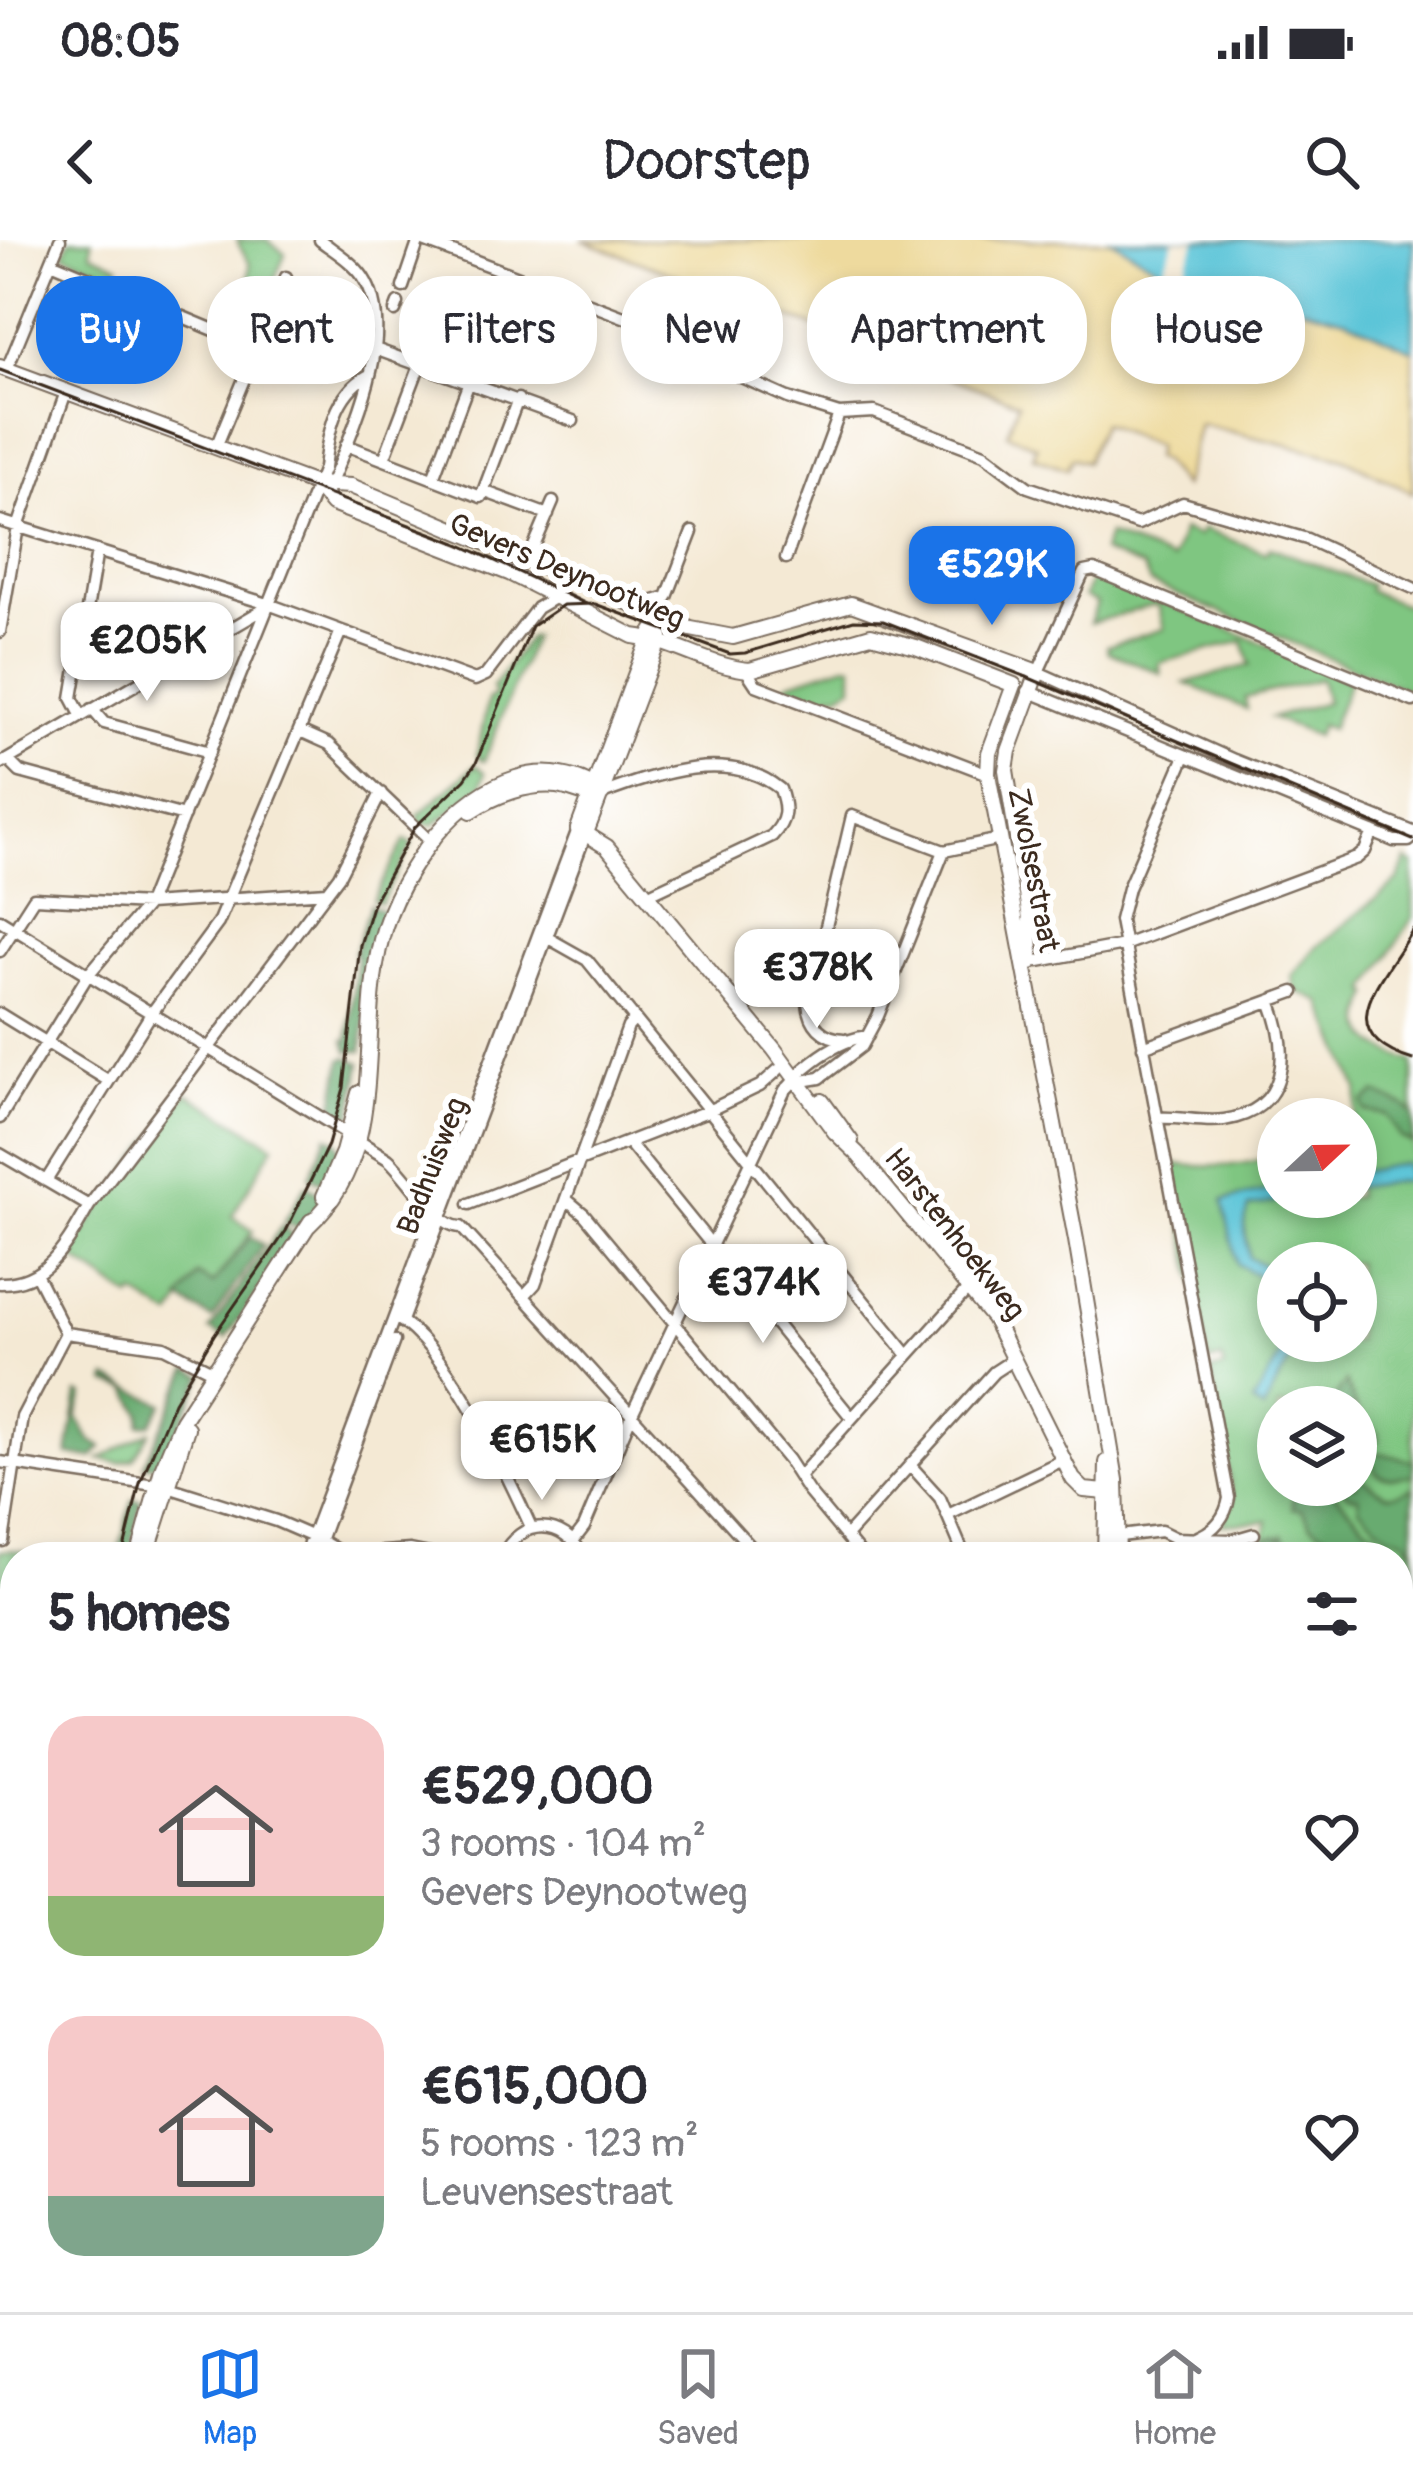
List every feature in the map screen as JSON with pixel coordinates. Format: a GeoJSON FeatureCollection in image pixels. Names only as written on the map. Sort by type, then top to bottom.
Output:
{"type":"FeatureCollection","features":[{"type":"Feature","properties":{"kind":"main road","name":"Gevers Deynootweg"},"geometry":{"type":"LineString","coordinates":[[3,368],[216,447],[323,483],[351,486],[704,632],[733,637],[851,604],[1038,672]]}},
{"type":"Feature","properties":{"kind":"main road","name":"Gevers Deynootweg"},"geometry":{"type":"LineString","coordinates":[[323,483],[324,499],[492,566],[633,636],[731,669],[746,670],[871,634],[1014,685]]}},
{"type":"Feature","properties":{"kind":"main road","name":"Badhuisweg"},"geometry":{"type":"LineString","coordinates":[[582,831],[662,617]]}},
{"type":"Feature","properties":{"kind":"main road","name":"Zwolsestraat"},"geometry":{"type":"LineString","coordinates":[[1027,958],[1030,918],[1006,770],[1038,672]]}},
{"type":"Feature","properties":{"kind":"main road","name":"Zwolsestraat"},"geometry":{"type":"LineString","coordinates":[[1014,685],[989,753],[988,773],[1027,958],[1109,1445],[1109,1542]]}},
{"type":"Feature","properties":{"kind":"main road"},"geometry":{"type":"LineString","coordinates":[[146,1542],[176,1432],[309,1225],[354,1137],[382,938],[407,874],[436,837],[479,806],[528,787],[595,792]]}},
{"type":"Feature","properties":{"kind":"main road","name":"Harstenhoekweg"},"geometry":{"type":"LineString","coordinates":[[582,831],[600,840],[843,1125],[857,1153],[992,1318],[1073,1479],[1111,1486]]}},
{"type":"Feature","properties":{"kind":"main road","name":"Zwolsestraat"},"geometry":{"type":"LineString","coordinates":[[1110,1537],[1112,1542]]}},
{"type":"Feature","properties":{"kind":"street"},"geometry":{"type":"LineString","coordinates":[[3,368],[61,240]]}},
{"type":"Feature","properties":{"kind":"street"},"geometry":{"type":"LineString","coordinates":[[320,240],[360,276]]}},
{"type":"Feature","properties":{"kind":"street"},"geometry":{"type":"LineString","coordinates":[[407,276],[420,240],[658,330],[714,365],[788,398],[839,414],[874,412],[984,454],[1028,487],[1138,524],[1184,503],[1306,539],[1413,588]]}},
{"type":"Feature","properties":{"kind":"street"},"geometry":{"type":"LineString","coordinates":[[51,262],[207,327]]}},
{"type":"Feature","properties":{"kind":"street"},"geometry":{"type":"LineString","coordinates":[[375,307],[375,349],[399,359]]}},
{"type":"Feature","properties":{"kind":"street"},"geometry":{"type":"LineString","coordinates":[[433,478],[470,381],[573,421]]}},
{"type":"Feature","properties":{"kind":"street"},"geometry":{"type":"LineString","coordinates":[[216,447],[242,384]]}},
{"type":"Feature","properties":{"kind":"street"},"geometry":{"type":"LineString","coordinates":[[323,483],[337,411],[356,384]]}},
{"type":"Feature","properties":{"kind":"street"},"geometry":{"type":"LineString","coordinates":[[0,1118],[88,975],[148,904],[323,483],[346,445],[367,384]]}},
{"type":"Feature","properties":{"kind":"street"},"geometry":{"type":"LineString","coordinates":[[384,459],[413,384]]}},
{"type":"Feature","properties":{"kind":"street"},"geometry":{"type":"LineString","coordinates":[[0,632],[18,527],[67,392]]}},
{"type":"Feature","properties":{"kind":"street"},"geometry":{"type":"LineString","coordinates":[[482,494],[518,398]]}},
{"type":"Feature","properties":{"kind":"street"},"geometry":{"type":"LineString","coordinates":[[786,558],[839,414]]}},
{"type":"Feature","properties":{"kind":"street"},"geometry":{"type":"LineString","coordinates":[[346,445],[482,494],[551,509],[530,558]]}},
{"type":"Feature","properties":{"kind":"street"},"geometry":{"type":"LineString","coordinates":[[0,521],[271,605],[469,679],[482,679],[537,608],[554,598]]}},
{"type":"Feature","properties":{"kind":"street"},"geometry":{"type":"LineString","coordinates":[[648,602],[668,597],[692,532]]}},
{"type":"Feature","properties":{"kind":"street"},"geometry":{"type":"LineString","coordinates":[[97,551],[72,698],[104,723],[210,752]]}},
{"type":"Feature","properties":{"kind":"street"},"geometry":{"type":"LineString","coordinates":[[1014,685],[1038,672],[1084,572],[1094,570],[1413,701]]}},
{"type":"Feature","properties":{"kind":"street"},"geometry":{"type":"LineString","coordinates":[[184,816],[20,772],[4,762],[271,605]]}},
{"type":"Feature","properties":{"kind":"street"},"geometry":{"type":"LineString","coordinates":[[46,1181],[151,1014],[218,923],[341,631]]}},
{"type":"Feature","properties":{"kind":"street"},"geometry":{"type":"LineString","coordinates":[[746,670],[756,685],[988,773]]}},
{"type":"Feature","properties":{"kind":"street","name":"Gevers Deynootweg"},"geometry":{"type":"LineString","coordinates":[[1014,685],[1394,841],[1409,841],[1413,834],[1038,672]]}},
{"type":"Feature","properties":{"kind":"street"},"geometry":{"type":"LineString","coordinates":[[301,731],[329,744],[436,837]]}},
{"type":"Feature","properties":{"kind":"street"},"geometry":{"type":"LineString","coordinates":[[1184,756],[1120,920],[1229,1498],[1221,1519],[1198,1537]]}},
{"type":"Feature","properties":{"kind":"street"},"geometry":{"type":"LineString","coordinates":[[595,792],[707,766],[770,781],[780,790],[787,808],[782,825],[772,836],[647,895]]}},
{"type":"Feature","properties":{"kind":"street"},"geometry":{"type":"LineString","coordinates":[[0,1283],[14,1283],[57,1260],[89,1206],[327,892],[381,793]]}},
{"type":"Feature","properties":{"kind":"street"},"geometry":{"type":"LineString","coordinates":[[868,1036],[826,1035],[817,1028],[808,1003],[852,816],[944,850],[1000,839]]}},
{"type":"Feature","properties":{"kind":"street","name":"Badhuisweg"},"geometry":{"type":"LineString","coordinates":[[313,1542],[582,831]]}},
{"type":"Feature","properties":{"kind":"street"},"geometry":{"type":"LineString","coordinates":[[1027,958],[1039,961],[1124,945],[1357,858],[1373,832]]}},
{"type":"Feature","properties":{"kind":"street"},"geometry":{"type":"LineString","coordinates":[[801,1079],[820,1078],[856,1052],[868,1036],[944,850]]}},
{"type":"Feature","properties":{"kind":"street"},"geometry":{"type":"LineString","coordinates":[[0,951],[34,898],[148,904],[327,892]]}},
{"type":"Feature","properties":{"kind":"street"},"geometry":{"type":"LineString","coordinates":[[0,920],[354,1137],[409,1179],[446,1195],[459,1194],[469,1204],[710,1110],[760,1086],[778,1070]]}},
{"type":"Feature","properties":{"kind":"street"},"geometry":{"type":"LineString","coordinates":[[543,935],[587,960],[907,1354]]}},
{"type":"Feature","properties":{"kind":"street"},"geometry":{"type":"LineString","coordinates":[[1143,1047],[1294,992]]}},
{"type":"Feature","properties":{"kind":"street"},"geometry":{"type":"LineString","coordinates":[[1157,1118],[1223,1120],[1259,1105],[1285,1060],[1284,1041],[1270,1001]]}},
{"type":"Feature","properties":{"kind":"street"},"geometry":{"type":"LineString","coordinates":[[0,1014],[109,1082]]}},
{"type":"Feature","properties":{"kind":"street"},"geometry":{"type":"LineString","coordinates":[[524,1296],[535,1284],[634,1019]]}},
{"type":"Feature","properties":{"kind":"street"},"geometry":{"type":"LineString","coordinates":[[510,1542],[531,1528],[544,1526],[574,1540],[584,1527],[785,1090],[845,1039]]}},
{"type":"Feature","properties":{"kind":"street"},"geometry":{"type":"LineString","coordinates":[[629,1143],[851,1417]]}},
{"type":"Feature","properties":{"kind":"street"},"geometry":{"type":"LineString","coordinates":[[0,1154],[89,1206]]}},
{"type":"Feature","properties":{"kind":"street"},"geometry":{"type":"LineString","coordinates":[[409,1179],[437,1216],[449,1226],[461,1227],[746,1542]]}},
{"type":"Feature","properties":{"kind":"street"},"geometry":{"type":"LineString","coordinates":[[566,1198],[584,1214],[851,1542]]}},
{"type":"Feature","properties":{"kind":"street","name":"Badhuisweg"},"geometry":{"type":"LineString","coordinates":[[461,1227],[469,1204]]}},
{"type":"Feature","properties":{"kind":"street"},"geometry":{"type":"LineString","coordinates":[[35,1274],[66,1333]]}},
{"type":"Feature","properties":{"kind":"street"},"geometry":{"type":"LineString","coordinates":[[799,1477],[968,1289]]}},
{"type":"Feature","properties":{"kind":"street"},"geometry":{"type":"LineString","coordinates":[[398,1319],[423,1339],[487,1434],[531,1528]]}},
{"type":"Feature","properties":{"kind":"street"},"geometry":{"type":"LineString","coordinates":[[66,1333],[164,1347],[212,1371]]}},
{"type":"Feature","properties":{"kind":"street"},"geometry":{"type":"LineString","coordinates":[[3,1541],[27,1405],[66,1333]]}},
{"type":"Feature","properties":{"kind":"street"},"geometry":{"type":"LineString","coordinates":[[846,1536],[994,1372],[1014,1359]]}},
{"type":"Feature","properties":{"kind":"street"},"geometry":{"type":"LineString","coordinates":[[948,1515],[1063,1460]]}},
{"type":"Feature","properties":{"kind":"street"},"geometry":{"type":"LineString","coordinates":[[0,1462],[162,1486],[236,1507],[323,1542]]}},
{"type":"Feature","properties":{"kind":"street"},"geometry":{"type":"LineString","coordinates":[[911,1466],[932,1486],[959,1542]]}},
{"type":"Feature","properties":{"kind":"street"},"geometry":{"type":"LineString","coordinates":[[1110,1537],[1161,1532],[1175,1538],[1233,1540],[1254,1534]]}},
{"type":"Feature","properties":{"kind":"street","name":"Badhuisweg"},"geometry":{"type":"LineString","coordinates":[[316,1538],[316,1542]]}},
{"type":"Feature","properties":{"kind":"green space"},"geometry":{"type":"Polygon","coordinates":[[[70,240],[92,240],[91,253],[119,265],[115,275],[64,254],[70,240]]]}},
{"type":"Feature","properties":{"kind":"green space"},"geometry":{"type":"Polygon","coordinates":[[[236,240],[267,240],[285,254],[276,276],[250,276],[250,264],[236,240]]]}},
{"type":"Feature","properties":{"kind":"green space"},"geometry":{"type":"Polygon","coordinates":[[[1202,529],[1266,553],[1270,547],[1370,585],[1369,591],[1413,608],[1413,693],[1150,583],[1143,568],[1102,552],[1108,535],[1172,560],[1182,530],[1199,536],[1202,529]]]}},
{"type":"Feature","properties":{"kind":"green space"},"geometry":{"type":"Polygon","coordinates":[[[1094,573],[1350,680],[1331,729],[1320,725],[1316,736],[1271,718],[1326,702],[1320,679],[1245,698],[1247,709],[1185,683],[1250,665],[1243,641],[1159,663],[1161,673],[1108,652],[1107,646],[1164,629],[1158,604],[1090,623],[1097,603],[1084,597],[1094,573]]]}},
{"type":"Feature","properties":{"kind":"green space"},"geometry":{"type":"Polygon","coordinates":[[[533,637],[481,760],[477,755],[488,700],[495,695],[492,688],[533,637]]]}},
{"type":"Feature","properties":{"kind":"green space"},"geometry":{"type":"Polygon","coordinates":[[[853,665],[853,686],[821,701],[804,690],[784,688],[788,683],[853,665]]]}},
{"type":"Feature","properties":{"kind":"green space"},"geometry":{"type":"Polygon","coordinates":[[[476,765],[485,773],[481,786],[434,825],[420,823],[418,815],[476,765]]]}},
{"type":"Feature","properties":{"kind":"green space"},"geometry":{"type":"Polygon","coordinates":[[[405,840],[412,844],[381,903],[373,900],[405,840]]]}},
{"type":"Feature","properties":{"kind":"green space"},"geometry":{"type":"Polygon","coordinates":[[[1406,860],[1413,864],[1413,917],[1367,991],[1371,994],[1364,1021],[1378,1046],[1413,1061],[1413,1542],[1263,1542],[1268,1521],[1222,1524],[1233,1498],[1211,1371],[1224,1368],[1222,1359],[1209,1362],[1172,1164],[1226,1166],[1257,1161],[1257,1193],[1224,1200],[1237,1264],[1257,1275],[1257,1362],[1277,1362],[1263,1386],[1257,1386],[1253,1403],[1257,1406],[1257,1506],[1377,1506],[1377,1386],[1276,1386],[1289,1362],[1377,1362],[1377,1242],[1257,1242],[1257,1262],[1249,1258],[1244,1223],[1248,1207],[1257,1205],[1257,1218],[1377,1218],[1377,1184],[1409,1179],[1405,1163],[1377,1169],[1377,1098],[1357,1098],[1358,1089],[1321,1002],[1296,991],[1292,976],[1315,948],[1399,880],[1406,860]]]}},
{"type":"Feature","properties":{"kind":"green space"},"geometry":{"type":"Polygon","coordinates":[[[370,905],[384,912],[371,963],[362,1051],[348,1051],[345,1040],[354,954],[370,905]]]}},
{"type":"Feature","properties":{"kind":"green space"},"geometry":{"type":"Polygon","coordinates":[[[342,1059],[361,1063],[352,1115],[333,1111],[342,1059]]]}},
{"type":"Feature","properties":{"kind":"green space"},"geometry":{"type":"Polygon","coordinates":[[[187,1093],[274,1145],[232,1216],[253,1231],[213,1284],[198,1275],[172,1317],[135,1294],[131,1298],[70,1256],[97,1212],[187,1093]]]}},
{"type":"Feature","properties":{"kind":"green space"},"geometry":{"type":"Polygon","coordinates":[[[1376,1093],[1405,1106],[1413,1115],[1413,1143],[1401,1138],[1387,1115],[1377,1113],[1377,1098],[1369,1098],[1376,1093]]]}},
{"type":"Feature","properties":{"kind":"green space"},"geometry":{"type":"Polygon","coordinates":[[[327,1136],[337,1141],[341,1152],[328,1184],[310,1177],[327,1136]]]}},
{"type":"Feature","properties":{"kind":"green space"},"geometry":{"type":"Polygon","coordinates":[[[306,1185],[323,1195],[302,1230],[284,1222],[306,1185]]]}},
{"type":"Feature","properties":{"kind":"green space"},"geometry":{"type":"Polygon","coordinates":[[[282,1226],[296,1238],[226,1338],[210,1330],[282,1226]]]}},
{"type":"Feature","properties":{"kind":"green space"},"geometry":{"type":"Polygon","coordinates":[[[250,1237],[263,1245],[212,1319],[181,1300],[198,1275],[213,1284],[250,1237]]]}},
{"type":"Feature","properties":{"kind":"green space"},"geometry":{"type":"Polygon","coordinates":[[[189,1369],[203,1376],[161,1465],[144,1465],[189,1369]]]}},
{"type":"Feature","properties":{"kind":"green space"},"geometry":{"type":"Polygon","coordinates":[[[108,1378],[163,1404],[151,1424],[140,1425],[141,1413],[128,1389],[107,1383],[108,1378]]]}},
{"type":"Feature","properties":{"kind":"green space"},"geometry":{"type":"Polygon","coordinates":[[[78,1393],[84,1395],[77,1417],[90,1440],[102,1447],[92,1458],[68,1455],[78,1393]]]}},
{"type":"Feature","properties":{"kind":"green space"},"geometry":{"type":"Polygon","coordinates":[[[151,1431],[133,1459],[120,1463],[100,1459],[151,1431]]]}},
{"type":"Feature","properties":{"kind":"green space"},"geometry":{"type":"Polygon","coordinates":[[[1377,1452],[1413,1461],[1413,1475],[1379,1474],[1377,1452]]]}},
{"type":"Feature","properties":{"kind":"green space"},"geometry":{"type":"Polygon","coordinates":[[[1413,1487],[1413,1542],[1389,1535],[1359,1508],[1377,1506],[1377,1489],[1395,1494],[1413,1487]]]}},
{"type":"Feature","properties":{"kind":"green space"},"geometry":{"type":"Polygon","coordinates":[[[133,1499],[141,1501],[132,1542],[121,1542],[133,1499]]]}},
{"type":"Feature","properties":{"kind":"green space"},"geometry":{"type":"Polygon","coordinates":[[[1293,1506],[1347,1506],[1388,1542],[1338,1542],[1311,1525],[1302,1509],[1293,1506]]]}},
{"type":"Feature","properties":{"kind":"green space"},"geometry":{"type":"Polygon","coordinates":[[[1283,1535],[1287,1542],[1247,1542],[1278,1536],[1283,1535]]]}},
{"type":"Feature","properties":{"kind":"sand"},"geometry":{"type":"Polygon","coordinates":[[[582,240],[1111,240],[1160,268],[1189,276],[1111,276],[1111,384],[1305,384],[1305,308],[1345,319],[1413,350],[1413,493],[1343,458],[1199,424],[1183,487],[1154,458],[1156,446],[1102,423],[1086,462],[1072,458],[1067,469],[1033,457],[1037,446],[1007,434],[1018,403],[967,384],[1087,384],[1087,276],[807,276],[807,324],[783,315],[783,276],[678,276],[582,240]]]}},
{"type":"Feature","properties":{"kind":"water"},"geometry":{"type":"Polygon","coordinates":[[[1111,240],[1413,240],[1413,350],[1344,319],[1305,308],[1305,276],[1189,276],[1160,268],[1111,240]]]}},
{"type":"Feature","properties":{"kind":"water"},"geometry":{"type":"Polygon","coordinates":[[[1405,1163],[1409,1180],[1377,1184],[1377,1169],[1405,1163]]]}},
{"type":"Feature","properties":{"kind":"water"},"geometry":{"type":"Polygon","coordinates":[[[1257,1194],[1257,1205],[1249,1207],[1244,1224],[1257,1275],[1237,1264],[1223,1201],[1257,1194]]]}},
{"type":"Feature","properties":{"kind":"water"},"geometry":{"type":"Polygon","coordinates":[[[1277,1362],[1289,1362],[1276,1386],[1263,1386],[1277,1362]]]}},
{"type":"Feature","properties":{"kind":"pier"},"geometry":{"type":"Polygon","coordinates":[[[1174,240],[1196,240],[1182,276],[1161,275],[1174,240]]]}},
{"type":"Feature","properties":{"kind":"tram line"},"geometry":{"type":"LineString","coordinates":[[0,370],[457,543],[586,604]]}},
{"type":"Feature","properties":{"kind":"tram line"},"geometry":{"type":"LineString","coordinates":[[126,1542],[140,1483],[174,1402],[286,1231],[328,1145],[344,1088],[360,945],[373,903],[415,827],[476,763],[532,626],[563,605],[595,604],[730,654],[854,620],[883,621],[1413,840]]}},
{"type":"Feature","properties":{"kind":"tram line"},"geometry":{"type":"LineString","coordinates":[[1413,929],[1376,986],[1367,1020],[1372,1035],[1387,1049],[1413,1060]]}}]}
